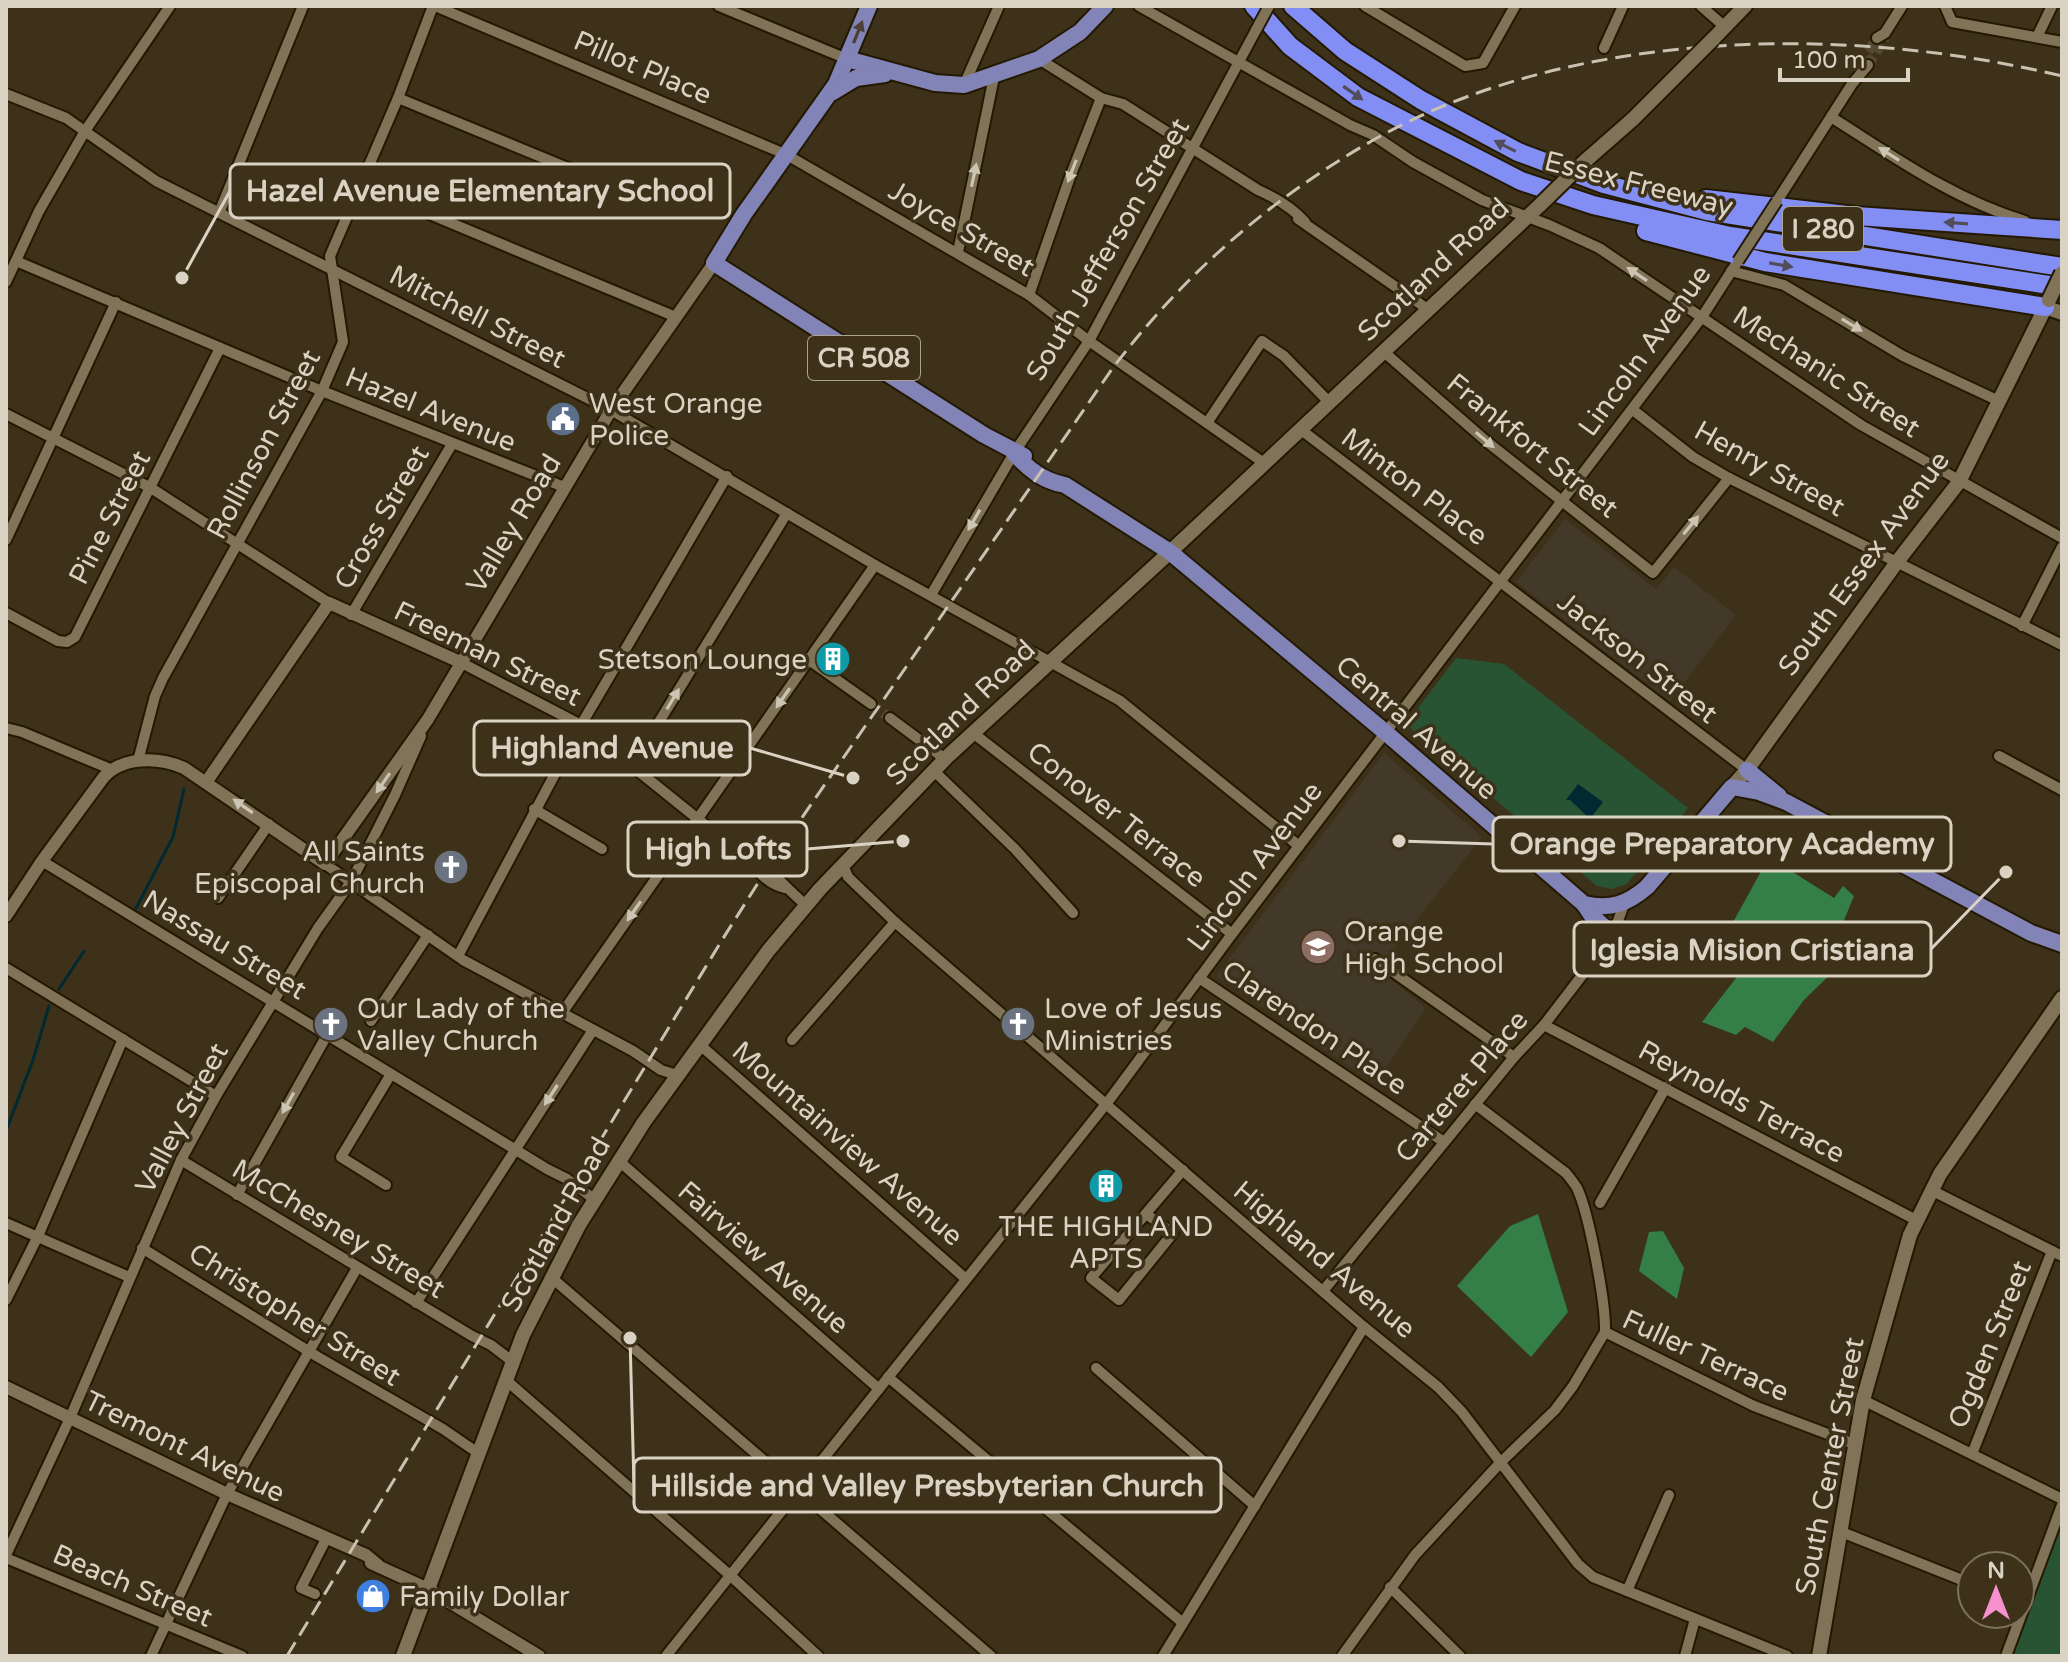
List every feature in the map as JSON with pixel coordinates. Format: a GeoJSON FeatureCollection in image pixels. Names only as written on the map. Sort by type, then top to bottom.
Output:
{"type":"FeatureCollection","features":[{"type":"Feature","properties":{"kind":"highway","name":"Essex Freeway"},"geometry":{"type":"LineString","coordinates":[[1254,6],[1290,46],[1358,97],[1521,181],[1593,205],[2055,302]]}},
{"type":"Feature","properties":{"kind":"highway","name":"Essex Freeway"},"geometry":{"type":"LineString","coordinates":[[1293,6],[1345,51],[1445,114],[1518,152],[1604,184],[1707,211],[2062,270]]}},
{"type":"Feature","properties":{"kind":"highway"},"geometry":{"type":"LineString","coordinates":[[1521,181],[1619,224],[1765,262],[2055,302]]}},
{"type":"Feature","properties":{"kind":"highway"},"geometry":{"type":"LineString","coordinates":[[1604,184],[1856,216],[2062,230]]}},
{"type":"Feature","properties":{"kind":"main road"},"geometry":{"type":"LineString","coordinates":[[847,59],[869,6]]}},
{"type":"Feature","properties":{"kind":"main road","name":"Valley Road"},"geometry":{"type":"LineString","coordinates":[[714,263],[744,214],[828,95],[847,59],[947,86],[964,85],[1039,59],[1080,32],[1105,6]]}},
{"type":"Feature","properties":{"kind":"main road","name":"Scotland Road"},"geometry":{"type":"LineString","coordinates":[[403,1656],[523,1335],[552,1278],[594,1199],[619,1161],[677,1075],[768,951],[806,905],[945,759],[1633,119],[1745,6]]}},
{"type":"Feature","properties":{"kind":"main road","name":"Valley Road"},"geometry":{"type":"LineString","coordinates":[[828,95],[856,78],[894,73]]}},
{"type":"Feature","properties":{"kind":"main road","name":"Central Avenue"},"geometry":{"type":"LineString","coordinates":[[714,263],[1014,453],[1033,459],[1056,474],[1065,485],[1170,552],[1584,904],[1613,935]]}},
{"type":"Feature","properties":{"kind":"main road","name":"South Essex Avenue"},"geometry":{"type":"LineString","coordinates":[[1732,787],[1959,482],[1999,401],[2055,302],[2062,270]]}},
{"type":"Feature","properties":{"kind":"main road"},"geometry":{"type":"LineString","coordinates":[[1747,770],[1786,802]]}},
{"type":"Feature","properties":{"kind":"main road"},"geometry":{"type":"LineString","coordinates":[[1584,904],[1610,907],[1624,904],[1647,887],[1732,787],[1759,792],[1786,802],[2031,933],[2062,944]]}},
{"type":"Feature","properties":{"kind":"main road","name":"South Center Street"},"geometry":{"type":"LineString","coordinates":[[1819,1656],[1863,1400],[1916,1220],[1931,1190],[2062,998]]}},
{"type":"Feature","properties":{"kind":"street"},"geometry":{"type":"LineString","coordinates":[[6,282],[39,211],[85,131],[170,6]]}},
{"type":"Feature","properties":{"kind":"street"},"geometry":{"type":"LineString","coordinates":[[219,213],[303,6]]}},
{"type":"Feature","properties":{"kind":"street","name":"Rollinson Street"},"geometry":{"type":"LineString","coordinates":[[138,761],[155,696],[322,391],[343,342],[330,256],[434,6]]}},
{"type":"Feature","properties":{"kind":"street","name":"Pillot Place"},"geometry":{"type":"LineString","coordinates":[[434,6],[787,155]]}},
{"type":"Feature","properties":{"kind":"street"},"geometry":{"type":"LineString","coordinates":[[719,6],[847,59]]}},
{"type":"Feature","properties":{"kind":"street"},"geometry":{"type":"LineString","coordinates":[[964,85],[999,6]]}},
{"type":"Feature","properties":{"kind":"street","name":"Mechanic Street"},"geometry":{"type":"LineString","coordinates":[[1139,6],[1373,135],[1413,162],[1482,200],[1599,248],[1861,425],[2062,538]]}},
{"type":"Feature","properties":{"kind":"street","name":"South Jefferson Street"},"geometry":{"type":"LineString","coordinates":[[931,595],[1014,453],[1089,341],[1269,6]]}},
{"type":"Feature","properties":{"kind":"street"},"geometry":{"type":"LineString","coordinates":[[1365,6],[1465,66],[1483,63],[1515,6]]}},
{"type":"Feature","properties":{"kind":"street"},"geometry":{"type":"LineString","coordinates":[[1604,48],[1623,6]]}},
{"type":"Feature","properties":{"kind":"street"},"geometry":{"type":"LineString","coordinates":[[1701,6],[1725,27]]}},
{"type":"Feature","properties":{"kind":"street"},"geometry":{"type":"LineString","coordinates":[[1882,36],[1902,6]]}},
{"type":"Feature","properties":{"kind":"street"},"geometry":{"type":"LineString","coordinates":[[1945,6],[1952,22],[2062,42]]}},
{"type":"Feature","properties":{"kind":"street"},"geometry":{"type":"LineString","coordinates":[[2037,37],[2052,6]]}},
{"type":"Feature","properties":{"kind":"street"},"geometry":{"type":"LineString","coordinates":[[1039,59],[1101,98],[1123,104],[1193,147],[1429,310]]}},
{"type":"Feature","properties":{"kind":"street","name":"Lincoln Avenue"},"geometry":{"type":"LineString","coordinates":[[666,1656],[1106,1104],[1385,732],[1633,410],[1702,317],[1864,64]]}},
{"type":"Feature","properties":{"kind":"street"},"geometry":{"type":"LineString","coordinates":[[958,252],[994,77]]}},
{"type":"Feature","properties":{"kind":"street","name":"Mitchell Street"},"geometry":{"type":"LineString","coordinates":[[6,94],[66,118],[156,181],[611,410],[875,565],[1119,700],[1299,846]]}},
{"type":"Feature","properties":{"kind":"street"},"geometry":{"type":"LineString","coordinates":[[398,98],[670,210]]}},
{"type":"Feature","properties":{"kind":"street"},"geometry":{"type":"LineString","coordinates":[[1029,295],[1101,98]]}},
{"type":"Feature","properties":{"kind":"street"},"geometry":{"type":"LineString","coordinates":[[1831,117],[1957,193],[2013,217],[2062,230]]}},
{"type":"Feature","properties":{"kind":"street","name":"Joyce Street"},"geometry":{"type":"LineString","coordinates":[[787,155],[1029,295],[1089,341],[1264,463]]}},
{"type":"Feature","properties":{"kind":"street"},"geometry":{"type":"LineString","coordinates":[[360,185],[676,317]]}},
{"type":"Feature","properties":{"kind":"street","name":"Hazel Avenue"},"geometry":{"type":"LineString","coordinates":[[16,261],[322,391],[564,487]]}},
{"type":"Feature","properties":{"kind":"street","name":"Valley Road"},"geometry":{"type":"LineString","coordinates":[[460,662],[611,410],[714,263]]}},
{"type":"Feature","properties":{"kind":"street"},"geometry":{"type":"LineString","coordinates":[[1731,271],[1784,285],[1903,356],[1999,401]]}},
{"type":"Feature","properties":{"kind":"street"},"geometry":{"type":"LineString","coordinates":[[6,540],[116,302]]}},
{"type":"Feature","properties":{"kind":"street"},"geometry":{"type":"LineString","coordinates":[[1207,423],[1262,341],[1284,356],[1329,402]]}},
{"type":"Feature","properties":{"kind":"street","name":"Pine Street"},"geometry":{"type":"LineString","coordinates":[[6,613],[58,641],[67,642],[75,637],[220,348]]}},
{"type":"Feature","properties":{"kind":"street","name":"Frankfort Street"},"geometry":{"type":"LineString","coordinates":[[1384,352],[1486,441],[1653,573],[1729,478]]}},
{"type":"Feature","properties":{"kind":"street","name":"Henry Street"},"geometry":{"type":"LineString","coordinates":[[1633,410],[1693,457],[1729,478],[2062,645]]}},
{"type":"Feature","properties":{"kind":"street"},"geometry":{"type":"LineString","coordinates":[[6,414],[151,488],[329,603],[207,781]]}},
{"type":"Feature","properties":{"kind":"street","name":"Minton Place"},"geometry":{"type":"LineString","coordinates":[[1300,429],[1501,581]]}},
{"type":"Feature","properties":{"kind":"street","name":"Cross Street"},"geometry":{"type":"LineString","coordinates":[[351,615],[452,444]]}},
{"type":"Feature","properties":{"kind":"street"},"geometry":{"type":"LineString","coordinates":[[458,956],[581,725],[727,476]]}},
{"type":"Feature","properties":{"kind":"street"},"geometry":{"type":"LineString","coordinates":[[632,766],[787,513]]}},
{"type":"Feature","properties":{"kind":"street"},"geometry":{"type":"LineString","coordinates":[[2022,626],[2062,547]]}},
{"type":"Feature","properties":{"kind":"street"},"geometry":{"type":"LineString","coordinates":[[562,1013],[875,565]]}},
{"type":"Feature","properties":{"kind":"street","name":"Jackson Street"},"geometry":{"type":"LineString","coordinates":[[1501,581],[1747,770]]}},
{"type":"Feature","properties":{"kind":"street","name":"Freeman Street"},"geometry":{"type":"LineString","coordinates":[[329,603],[460,662],[581,725],[750,861],[766,879],[775,886],[785,888],[806,905]]}},
{"type":"Feature","properties":{"kind":"street"},"geometry":{"type":"LineString","coordinates":[[809,660],[871,704]]}},
{"type":"Feature","properties":{"kind":"street","name":"Valley Street"},"geometry":{"type":"LineString","coordinates":[[6,1556],[70,1418],[181,1160],[216,1096],[318,928],[351,882],[395,795],[428,719],[460,662]]}},
{"type":"Feature","properties":{"kind":"street"},"geometry":{"type":"LineString","coordinates":[[890,718],[945,759]]}},
{"type":"Feature","properties":{"kind":"street","name":"Valley Street"},"geometry":{"type":"LineString","coordinates":[[325,864],[428,719]]}},
{"type":"Feature","properties":{"kind":"street"},"geometry":{"type":"LineString","coordinates":[[6,728],[110,769]]}},
{"type":"Feature","properties":{"kind":"street","name":"Conover Terrace"},"geometry":{"type":"LineString","coordinates":[[973,733],[1232,934]]}},
{"type":"Feature","properties":{"kind":"street"},"geometry":{"type":"LineString","coordinates":[[1999,756],[2062,790]]}},
{"type":"Feature","properties":{"kind":"street"},"geometry":{"type":"LineString","coordinates":[[7,910],[110,769],[138,761],[169,761],[207,781],[458,956],[633,1051],[648,1054],[677,1075]]}},
{"type":"Feature","properties":{"kind":"street"},"geometry":{"type":"LineString","coordinates":[[934,771],[1015,849],[1073,913]]}},
{"type":"Feature","properties":{"kind":"street"},"geometry":{"type":"LineString","coordinates":[[534,809],[602,849]]}},
{"type":"Feature","properties":{"kind":"street"},"geometry":{"type":"LineString","coordinates":[[218,898],[269,824]]}},
{"type":"Feature","properties":{"kind":"street","name":"Nassau Street"},"geometry":{"type":"LineString","coordinates":[[42,861],[567,1179],[594,1199]]}},
{"type":"Feature","properties":{"kind":"street","name":"Highland Avenue"},"geometry":{"type":"LineString","coordinates":[[843,865],[848,877],[895,922],[1364,1327],[1438,1387],[1462,1412],[1578,1564],[1593,1577],[1787,1656]]}},
{"type":"Feature","properties":{"kind":"street","name":"Carteret Place"},"geometry":{"type":"LineString","coordinates":[[1323,1291],[1514,1057],[1544,1025],[1613,935],[1624,904]]}},
{"type":"Feature","properties":{"kind":"street"},"geometry":{"type":"LineString","coordinates":[[792,1040],[895,922]]}},
{"type":"Feature","properties":{"kind":"street"},"geometry":{"type":"LineString","coordinates":[[371,1021],[428,935]]}},
{"type":"Feature","properties":{"kind":"street"},"geometry":{"type":"LineString","coordinates":[[1375,959],[1514,1057]]}},
{"type":"Feature","properties":{"kind":"street"},"geometry":{"type":"LineString","coordinates":[[6,968],[216,1096]]}},
{"type":"Feature","properties":{"kind":"street","name":"Clarendon Place"},"geometry":{"type":"LineString","coordinates":[[1199,978],[1444,1142]]}},
{"type":"Feature","properties":{"kind":"street","name":"Reynolds Terrace"},"geometry":{"type":"LineString","coordinates":[[1544,1025],[1916,1220]]}},
{"type":"Feature","properties":{"kind":"street"},"geometry":{"type":"LineString","coordinates":[[416,1303],[593,1030]]}},
{"type":"Feature","properties":{"kind":"street"},"geometry":{"type":"LineString","coordinates":[[237,1195],[327,1035]]}},
{"type":"Feature","properties":{"kind":"street"},"geometry":{"type":"LineString","coordinates":[[6,1300],[38,1236],[123,1039]]}},
{"type":"Feature","properties":{"kind":"street","name":"Mountainview Avenue"},"geometry":{"type":"LineString","coordinates":[[699,1044],[966,1279]]}},
{"type":"Feature","properties":{"kind":"street"},"geometry":{"type":"LineString","coordinates":[[386,1185],[341,1157],[391,1074]]}},
{"type":"Feature","properties":{"kind":"street"},"geometry":{"type":"LineString","coordinates":[[1600,1203],[1666,1087]]}},
{"type":"Feature","properties":{"kind":"street"},"geometry":{"type":"LineString","coordinates":[[1475,1104],[1566,1173],[1576,1186],[1586,1215],[1605,1332]]}},
{"type":"Feature","properties":{"kind":"street","name":"McChesney Street"},"geometry":{"type":"LineString","coordinates":[[181,1160],[357,1268],[491,1345],[513,1362]]}},
{"type":"Feature","properties":{"kind":"street","name":"Fairview Avenue"},"geometry":{"type":"LineString","coordinates":[[619,1161],[879,1389]]}},
{"type":"Feature","properties":{"kind":"street"},"geometry":{"type":"LineString","coordinates":[[1146,1214],[1173,1233],[1119,1300],[1091,1278],[1183,1170]]}},
{"type":"Feature","properties":{"kind":"street"},"geometry":{"type":"LineString","coordinates":[[1931,1190],[2057,1254]]}},
{"type":"Feature","properties":{"kind":"street"},"geometry":{"type":"LineString","coordinates":[[6,1223],[129,1277]]}},
{"type":"Feature","properties":{"kind":"street","name":"Christopher Street"},"geometry":{"type":"LineString","coordinates":[[142,1248],[478,1453]]}},
{"type":"Feature","properties":{"kind":"street","name":"Ogden Street"},"geometry":{"type":"LineString","coordinates":[[1972,1454],[2057,1254]]}},
{"type":"Feature","properties":{"kind":"street"},"geometry":{"type":"LineString","coordinates":[[151,1656],[227,1494],[357,1268]]}},
{"type":"Feature","properties":{"kind":"street"},"geometry":{"type":"LineString","coordinates":[[552,1278],[991,1656]]}},
{"type":"Feature","properties":{"kind":"street"},"geometry":{"type":"LineString","coordinates":[[1163,1656],[1364,1327]]}},
{"type":"Feature","properties":{"kind":"street","name":"Fuller Terrace"},"geometry":{"type":"LineString","coordinates":[[1342,1656],[1415,1555],[1501,1462],[1555,1410],[1605,1332],[1754,1406],[1854,1444]]}},
{"type":"Feature","properties":{"kind":"street"},"geometry":{"type":"LineString","coordinates":[[1096,1368],[1255,1506]]}},
{"type":"Feature","properties":{"kind":"street"},"geometry":{"type":"LineString","coordinates":[[888,1377],[1183,1623]]}},
{"type":"Feature","properties":{"kind":"street"},"geometry":{"type":"LineString","coordinates":[[506,1380],[818,1656]]}},
{"type":"Feature","properties":{"kind":"street","name":"Tremont Avenue"},"geometry":{"type":"LineString","coordinates":[[6,1387],[227,1494],[344,1548],[366,1555],[378,1565],[428,1589],[539,1656]]}},
{"type":"Feature","properties":{"kind":"street"},"geometry":{"type":"LineString","coordinates":[[1863,1400],[2062,1499]]}},
{"type":"Feature","properties":{"kind":"street"},"geometry":{"type":"LineString","coordinates":[[1627,1591],[1669,1495]]}},
{"type":"Feature","properties":{"kind":"street"},"geometry":{"type":"LineString","coordinates":[[2036,1569],[2062,1505]]}},
{"type":"Feature","properties":{"kind":"street"},"geometry":{"type":"LineString","coordinates":[[1839,1531],[1956,1578]]}},
{"type":"Feature","properties":{"kind":"street"},"geometry":{"type":"LineString","coordinates":[[315,1594],[301,1588],[326,1539]]}},
{"type":"Feature","properties":{"kind":"street","name":"Beach Street"},"geometry":{"type":"LineString","coordinates":[[6,1556],[242,1656]]}},
{"type":"Feature","properties":{"kind":"street"},"geometry":{"type":"LineString","coordinates":[[1390,1587],[1460,1656]]}},
{"type":"Feature","properties":{"kind":"street"},"geometry":{"type":"LineString","coordinates":[[1685,1656],[1695,1619]]}},
{"type":"Feature","properties":{"kind":"street"},"geometry":{"type":"LineString","coordinates":[[2006,1656],[2014,1630]]}},
{"type":"Feature","properties":{"kind":"shaded area"},"geometry":{"type":"Polygon","coordinates":[[[1565,519],[1656,589],[1674,567],[1736,615],[1670,701],[1516,582],[1565,519]]]}},
{"type":"Feature","properties":{"kind":"shaded area","name":"Orange High School"},"geometry":{"type":"Polygon","coordinates":[[[1384,753],[1482,837],[1378,969],[1426,1008],[1375,1084],[1216,976],[1384,753]]]}},
{"type":"Feature","properties":{"kind":"green space"},"geometry":{"type":"Polygon","coordinates":[[[1456,658],[1504,664],[1688,808],[1627,884],[1612,889],[1597,886],[1406,724],[1456,658]]]}},
{"type":"Feature","properties":{"kind":"green space"},"geometry":{"type":"Polygon","coordinates":[[[1769,857],[1834,898],[1843,886],[1854,896],[1842,925],[1854,947],[1849,956],[1804,1000],[1773,1042],[1745,1027],[1736,1035],[1702,1022],[1763,943],[1757,935],[1732,924],[1769,857]]]}},
{"type":"Feature","properties":{"kind":"green space"},"geometry":{"type":"Polygon","coordinates":[[[1538,1214],[1568,1312],[1531,1357],[1457,1286],[1510,1226],[1538,1214]]]}},
{"type":"Feature","properties":{"kind":"green space"},"geometry":{"type":"Polygon","coordinates":[[[1663,1231],[1684,1268],[1677,1299],[1639,1271],[1649,1232],[1663,1231]]]}},
{"type":"Feature","properties":{"kind":"green space"},"geometry":{"type":"Polygon","coordinates":[[[2062,1521],[2062,1656],[2013,1656],[2022,1630],[2036,1630],[2036,1593],[2062,1521]]]}},
{"type":"Feature","properties":{"kind":"water"},"geometry":{"type":"Polygon","coordinates":[[[1578,784],[1603,802],[1590,819],[1570,800],[1566,800],[1578,784]]]}},
{"type":"Feature","properties":{"kind":"waterway"},"geometry":{"type":"LineString","coordinates":[[136,908],[173,837],[184,789]]}},
{"type":"Feature","properties":{"kind":"waterway"},"geometry":{"type":"LineString","coordinates":[[59,989],[84,951]]}},
{"type":"Feature","properties":{"kind":"waterway"},"geometry":{"type":"LineString","coordinates":[[6,1131],[33,1060],[49,1006]]}},
{"type":"Feature","properties":{"kind":"tunnel"},"geometry":{"type":"LineString","coordinates":[[1860,64],[1877,38]]}},
{"type":"Feature","properties":{"kind":"tunnel"},"geometry":{"type":"LineString","coordinates":[[1868,65],[1885,38]]}},
{"type":"Feature","properties":{"kind":"tunnel"},"geometry":{"type":"LineString","coordinates":[[871,704],[890,718]]}},
{"type":"Feature","properties":{"kind":"railway"},"geometry":{"type":"LineString","coordinates":[[287,1656],[772,861],[1112,369],[1166,304],[1226,245],[1327,169],[1363,146],[1441,107],[1525,78],[1614,58],[1705,47],[1797,44],[1888,48],[1977,59],[2062,76]]}},
{"type":"Feature","properties":{"kind":"place","name":"Hazel Avenue Elementary School"},"geometry":{"type":"Point","coordinates":[182,278]}},
{"type":"Feature","properties":{"kind":"place","name":"West Orange Police"},"geometry":{"type":"Point","coordinates":[563,419]}},
{"type":"Feature","properties":{"kind":"place","name":"Stetson Lounge"},"geometry":{"type":"Point","coordinates":[833,659]}},
{"type":"Feature","properties":{"kind":"place","name":"Highland Avenue"},"geometry":{"type":"Point","coordinates":[853,778]}},
{"type":"Feature","properties":{"kind":"place","name":"High Lofts"},"geometry":{"type":"Point","coordinates":[903,841]}},
{"type":"Feature","properties":{"kind":"place","name":"Orange Preparatory Academy"},"geometry":{"type":"Point","coordinates":[1399,841]}},
{"type":"Feature","properties":{"kind":"place","name":"All Saints Episcopal Church"},"geometry":{"type":"Point","coordinates":[451,867]}},
{"type":"Feature","properties":{"kind":"place","name":"Iglesia Mision Cristiana"},"geometry":{"type":"Point","coordinates":[2006,872]}},
{"type":"Feature","properties":{"kind":"place","name":"Orange High School"},"geometry":{"type":"Point","coordinates":[1318,947]}},
{"type":"Feature","properties":{"kind":"place","name":"Our Lady of the Valley Church"},"geometry":{"type":"Point","coordinates":[331,1024]}},
{"type":"Feature","properties":{"kind":"place","name":"Love of Jesus Ministries"},"geometry":{"type":"Point","coordinates":[1018,1024]}},
{"type":"Feature","properties":{"kind":"place","name":"THE HIGHLAND APTS"},"geometry":{"type":"Point","coordinates":[1106,1186]}},
{"type":"Feature","properties":{"kind":"place","name":"Hillside and Valley Presbyterian Church"},"geometry":{"type":"Point","coordinates":[630,1338]}},
{"type":"Feature","properties":{"kind":"place","name":"Family Dollar"},"geometry":{"type":"Point","coordinates":[373,1596]}}]}
